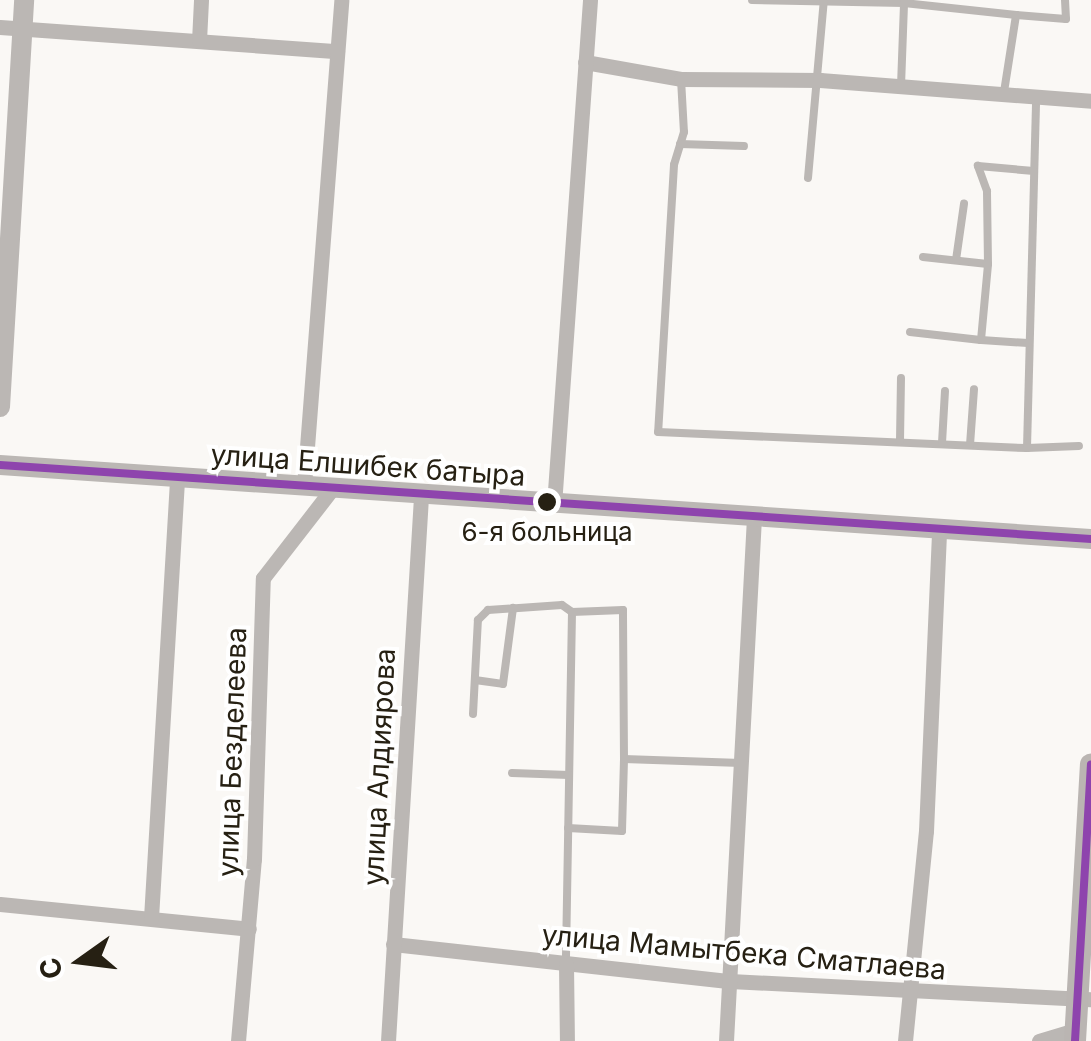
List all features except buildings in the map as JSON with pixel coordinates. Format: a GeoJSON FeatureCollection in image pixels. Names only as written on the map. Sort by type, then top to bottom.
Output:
{"type":"FeatureCollection","features":[{"type":"Feature","properties":{"kind":"main road"},"geometry":{"type":"LineString","coordinates":[[1076,1036],[1085,999],[1091,764]]}},
{"type":"Feature","properties":{"kind":"street"},"geometry":{"type":"LineString","coordinates":[[0,407],[24,0]]}},
{"type":"Feature","properties":{"kind":"street"},"geometry":{"type":"LineString","coordinates":[[199,41],[201,0]]}},
{"type":"Feature","properties":{"kind":"street"},"geometry":{"type":"LineString","coordinates":[[304,486],[341,0]]}},
{"type":"Feature","properties":{"kind":"street"},"geometry":{"type":"LineString","coordinates":[[554,504],[590,0]]}},
{"type":"Feature","properties":{"kind":"street"},"geometry":{"type":"LineString","coordinates":[[0,27],[337,50]]}},
{"type":"Feature","properties":{"kind":"street"},"geometry":{"type":"LineString","coordinates":[[586,62],[681,79],[820,80],[1091,101]]}},
{"type":"Feature","properties":{"kind":"street","name":"улица Елшибек батыра"},"geometry":{"type":"LineString","coordinates":[[0,465],[177,480],[1091,538]]}},
{"type":"Feature","properties":{"kind":"street"},"geometry":{"type":"LineString","coordinates":[[151,918],[177,480]]}},
{"type":"Feature","properties":{"kind":"street","name":"улица Безделеева"},"geometry":{"type":"LineString","coordinates":[[238,1041],[250,929],[262,578],[332,489]]}},
{"type":"Feature","properties":{"kind":"street","name":"улица Алдиярова"},"geometry":{"type":"LineString","coordinates":[[388,1041],[421,496]]}},
{"type":"Feature","properties":{"kind":"street"},"geometry":{"type":"LineString","coordinates":[[726,1041],[754,517]]}},
{"type":"Feature","properties":{"kind":"street"},"geometry":{"type":"LineString","coordinates":[[905,1041],[906,992],[926,831],[940,529]]}},
{"type":"Feature","properties":{"kind":"street"},"geometry":{"type":"LineString","coordinates":[[0,904],[250,929]]}},
{"type":"Feature","properties":{"kind":"street","name":"улица Мамытбека Сматлаева"},"geometry":{"type":"LineString","coordinates":[[394,944],[730,981],[1085,999]]}},
{"type":"Feature","properties":{"kind":"street"},"geometry":{"type":"LineString","coordinates":[[566,964],[567,1041]]}},
{"type":"Feature","properties":{"kind":"street"},"geometry":{"type":"LineString","coordinates":[[1039,1041],[1076,1036]]}},
{"type":"Feature","properties":{"kind":"lane"},"geometry":{"type":"LineString","coordinates":[[752,0],[904,4],[1066,19],[1065,0]]}},
{"type":"Feature","properties":{"kind":"lane"},"geometry":{"type":"LineString","coordinates":[[808,178],[820,80],[824,2]]}},
{"type":"Feature","properties":{"kind":"lane"},"geometry":{"type":"LineString","coordinates":[[901,87],[904,4]]}},
{"type":"Feature","properties":{"kind":"lane"},"geometry":{"type":"LineString","coordinates":[[1004,97],[1016,15]]}},
{"type":"Feature","properties":{"kind":"lane"},"geometry":{"type":"LineString","coordinates":[[681,79],[680,144],[658,432],[1027,448],[1079,446]]}},
{"type":"Feature","properties":{"kind":"lane"},"geometry":{"type":"LineString","coordinates":[[1027,448],[1036,97]]}},
{"type":"Feature","properties":{"kind":"lane"},"geometry":{"type":"LineString","coordinates":[[680,144],[744,146]]}},
{"type":"Feature","properties":{"kind":"lane"},"geometry":{"type":"LineString","coordinates":[[981,340],[988,264],[987,191],[978,166],[1034,172]]}},
{"type":"Feature","properties":{"kind":"lane"},"geometry":{"type":"LineString","coordinates":[[956,260],[964,204]]}},
{"type":"Feature","properties":{"kind":"lane"},"geometry":{"type":"LineString","coordinates":[[923,257],[988,264]]}},
{"type":"Feature","properties":{"kind":"lane"},"geometry":{"type":"LineString","coordinates":[[910,332],[1028,342]]}},
{"type":"Feature","properties":{"kind":"lane"},"geometry":{"type":"LineString","coordinates":[[900,441],[901,378]]}},
{"type":"Feature","properties":{"kind":"lane"},"geometry":{"type":"LineString","coordinates":[[970,445],[974,389]]}},
{"type":"Feature","properties":{"kind":"lane"},"geometry":{"type":"LineString","coordinates":[[942,443],[945,391]]}},
{"type":"Feature","properties":{"kind":"lane"},"geometry":{"type":"LineString","coordinates":[[472,714],[478,620],[488,610],[562,605],[572,612],[623,610],[622,831],[568,828]]}},
{"type":"Feature","properties":{"kind":"lane"},"geometry":{"type":"LineString","coordinates":[[475,680],[503,684],[513,608]]}},
{"type":"Feature","properties":{"kind":"lane"},"geometry":{"type":"LineString","coordinates":[[566,964],[572,612]]}},
{"type":"Feature","properties":{"kind":"lane"},"geometry":{"type":"LineString","coordinates":[[624,759],[741,763]]}},
{"type":"Feature","properties":{"kind":"lane"},"geometry":{"type":"LineString","coordinates":[[512,773],[569,775]]}},
{"type":"Feature","properties":{"kind":"transit line"},"geometry":{"type":"LineString","coordinates":[[0,465],[1091,539]]}},
{"type":"Feature","properties":{"kind":"transit line"},"geometry":{"type":"LineString","coordinates":[[1075,1041],[1091,764]]}},
{"type":"Feature","properties":{"kind":"place","name":"6-я больница"},"geometry":{"type":"Point","coordinates":[547,502]}}]}
